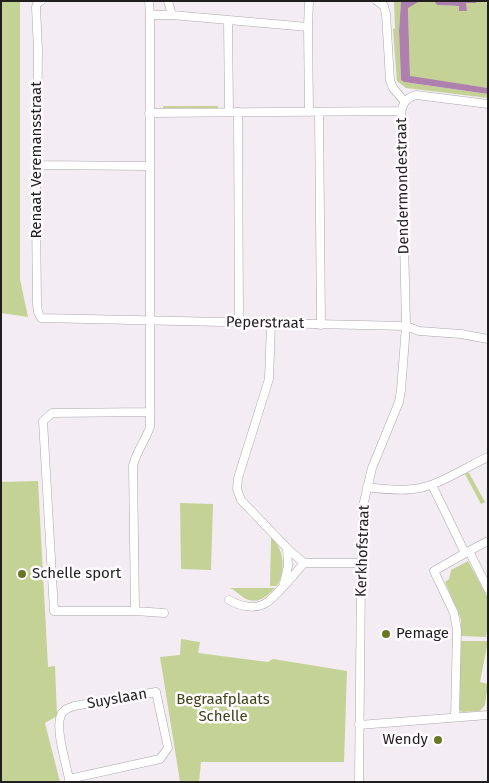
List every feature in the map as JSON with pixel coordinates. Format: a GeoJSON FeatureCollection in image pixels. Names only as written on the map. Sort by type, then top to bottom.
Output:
{"type":"FeatureCollection","features":[{"type":"Feature","properties":{"kind":"street"},"geometry":{"type":"LineString","coordinates":[[135,611],[133,466],[150,427],[150,15],[148,1]]}},
{"type":"Feature","properties":{"kind":"street"},"geometry":{"type":"LineString","coordinates":[[168,1],[172,15]]}},
{"type":"Feature","properties":{"kind":"street"},"geometry":{"type":"LineString","coordinates":[[309,1],[309,112]]}},
{"type":"Feature","properties":{"kind":"street"},"geometry":{"type":"LineString","coordinates":[[378,1],[384,6],[386,14],[390,80],[393,88],[404,102]]}},
{"type":"Feature","properties":{"kind":"street","name":"Renaat Veremansstraat"},"geometry":{"type":"LineString","coordinates":[[40,2],[36,7],[38,165],[36,212],[37,304],[41,318]]}},
{"type":"Feature","properties":{"kind":"street"},"geometry":{"type":"LineString","coordinates":[[150,15],[172,15],[308,27]]}},
{"type":"Feature","properties":{"kind":"street"},"geometry":{"type":"LineString","coordinates":[[228,20],[229,112]]}},
{"type":"Feature","properties":{"kind":"street","name":"Dendermondestraat"},"geometry":{"type":"LineString","coordinates":[[406,326],[401,111],[404,102],[416,95],[488,104]]}},
{"type":"Feature","properties":{"kind":"street"},"geometry":{"type":"LineString","coordinates":[[149,113],[401,111]]}},
{"type":"Feature","properties":{"kind":"street"},"geometry":{"type":"LineString","coordinates":[[238,112],[239,323]]}},
{"type":"Feature","properties":{"kind":"street"},"geometry":{"type":"LineString","coordinates":[[320,112],[321,324]]}},
{"type":"Feature","properties":{"kind":"street"},"geometry":{"type":"LineString","coordinates":[[38,165],[149,166]]}},
{"type":"Feature","properties":{"kind":"street","name":"Peperstraat"},"geometry":{"type":"LineString","coordinates":[[41,318],[406,326],[419,331],[461,334],[488,340]]}},
{"type":"Feature","properties":{"kind":"street"},"geometry":{"type":"LineString","coordinates":[[270,324],[269,378],[236,489],[241,500],[287,548],[304,562],[361,563]]}},
{"type":"Feature","properties":{"kind":"street","name":"Kerkhofstraat"},"geometry":{"type":"LineString","coordinates":[[359,782],[363,506],[372,468],[399,402],[402,390],[406,326]]}},
{"type":"Feature","properties":{"kind":"street"},"geometry":{"type":"LineString","coordinates":[[150,412],[52,413],[43,421],[54,611],[164,613]]}},
{"type":"Feature","properties":{"kind":"street"},"geometry":{"type":"LineString","coordinates":[[367,487],[388,490],[414,489],[432,485],[488,457]]}},
{"type":"Feature","properties":{"kind":"street"},"geometry":{"type":"LineString","coordinates":[[432,485],[488,589]]}},
{"type":"Feature","properties":{"kind":"street"},"geometry":{"type":"LineString","coordinates":[[455,717],[457,630],[454,613],[434,571],[488,541]]}},
{"type":"Feature","properties":{"kind":"street"},"geometry":{"type":"LineString","coordinates":[[283,585],[288,566],[287,548]]}},
{"type":"Feature","properties":{"kind":"street"},"geometry":{"type":"LineString","coordinates":[[229,600],[239,606],[256,606],[267,603],[304,562]]}},
{"type":"Feature","properties":{"kind":"street","name":"Suyslaan"},"geometry":{"type":"LineString","coordinates":[[156,692],[168,748],[160,759],[69,780],[59,727],[60,716],[64,710],[74,706],[156,692]]}},
{"type":"Feature","properties":{"kind":"street"},"geometry":{"type":"LineString","coordinates":[[359,725],[488,714]]}},
{"type":"Feature","properties":{"kind":"green space"},"geometry":{"type":"Polygon","coordinates":[[[1,1],[20,1],[20,279],[28,317],[1,313],[1,1]]]}},
{"type":"Feature","properties":{"kind":"green space"},"geometry":{"type":"Polygon","coordinates":[[[394,1],[401,1],[399,31],[401,80],[488,94],[488,98],[406,88],[397,81],[393,29],[395,28],[394,1]]]}},
{"type":"Feature","properties":{"kind":"green space"},"geometry":{"type":"Polygon","coordinates":[[[420,1],[434,1],[437,5],[459,6],[459,11],[467,11],[465,3],[486,1],[488,10],[488,88],[410,77],[408,7],[420,1]]]}},
{"type":"Feature","properties":{"kind":"green space"},"geometry":{"type":"Polygon","coordinates":[[[163,106],[218,106],[218,108],[163,108],[163,106]]]}},
{"type":"Feature","properties":{"kind":"green space"},"geometry":{"type":"Polygon","coordinates":[[[469,473],[485,502],[481,504],[465,474],[469,473]]]}},
{"type":"Feature","properties":{"kind":"green space","name":"Schelle sport"},"geometry":{"type":"Polygon","coordinates":[[[38,481],[48,667],[55,666],[57,716],[45,723],[60,782],[1,782],[1,482],[38,481]]]}},
{"type":"Feature","properties":{"kind":"green space"},"geometry":{"type":"Polygon","coordinates":[[[180,503],[213,504],[211,570],[181,569],[180,503]]]}},
{"type":"Feature","properties":{"kind":"green space"},"geometry":{"type":"Polygon","coordinates":[[[271,538],[273,538],[280,549],[283,568],[277,586],[270,586],[271,538]]]}},
{"type":"Feature","properties":{"kind":"green space"},"geometry":{"type":"Polygon","coordinates":[[[468,561],[488,598],[486,637],[461,636],[461,619],[445,582],[449,579],[451,570],[468,561]]]}},
{"type":"Feature","properties":{"kind":"green space"},"geometry":{"type":"Polygon","coordinates":[[[230,588],[275,588],[265,597],[252,601],[247,600],[230,588]]]}},
{"type":"Feature","properties":{"kind":"green space","name":"Begraafplaats Schelle"},"geometry":{"type":"Polygon","coordinates":[[[181,639],[200,642],[198,653],[268,662],[273,659],[347,671],[344,762],[201,762],[199,782],[180,782],[160,657],[180,655],[181,639]]]}},
{"type":"Feature","properties":{"kind":"green space"},"geometry":{"type":"Polygon","coordinates":[[[460,641],[488,641],[480,682],[488,684],[485,705],[480,711],[462,712],[459,709],[460,641]]]}},
{"type":"Feature","properties":{"kind":"shaded area"},"geometry":{"type":"Polygon","coordinates":[[[401,1],[420,1],[408,8],[410,76],[488,88],[488,94],[401,80],[399,31],[401,1]]]}},
{"type":"Feature","properties":{"kind":"shaded area"},"geometry":{"type":"Polygon","coordinates":[[[434,1],[476,1],[476,3],[466,3],[467,11],[459,11],[459,6],[437,5],[434,1]]]}},
{"type":"Feature","properties":{"kind":"place","name":"Schelle sport"},"geometry":{"type":"Point","coordinates":[22,574]}},
{"type":"Feature","properties":{"kind":"place","name":"Pemage"},"geometry":{"type":"Point","coordinates":[386,634]}},
{"type":"Feature","properties":{"kind":"place","name":"Wendy"},"geometry":{"type":"Point","coordinates":[438,740]}}]}
